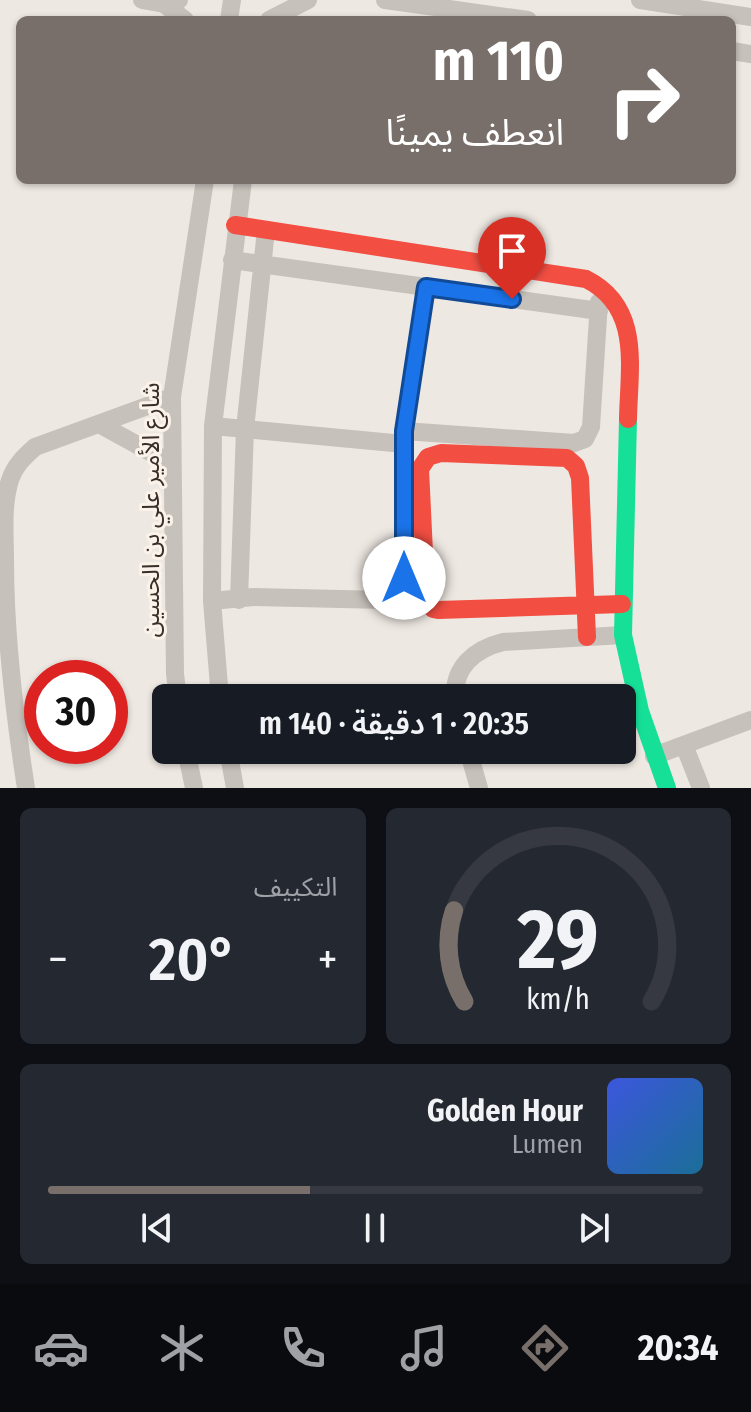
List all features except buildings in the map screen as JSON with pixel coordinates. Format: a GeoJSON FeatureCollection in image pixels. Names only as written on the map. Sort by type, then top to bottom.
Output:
{"type":"FeatureCollection","features":[{"type":"Feature","properties":{"kind":"street"},"geometry":{"type":"LineString","coordinates":[[142,0],[171,2]]}},
{"type":"Feature","properties":{"kind":"street"},"geometry":{"type":"LineString","coordinates":[[277,16],[308,0]]}},
{"type":"Feature","properties":{"kind":"street"},"geometry":{"type":"LineString","coordinates":[[385,0],[499,16]]}},
{"type":"Feature","properties":{"kind":"street"},"geometry":{"type":"LineString","coordinates":[[640,0],[751,17]]}},
{"type":"Feature","properties":{"kind":"street","name":"شارع الأمير علي بن الحسين"},"geometry":{"type":"LineString","coordinates":[[176,684],[172,397],[204,184]]}},
{"type":"Feature","properties":{"kind":"street"},"geometry":{"type":"LineString","coordinates":[[219,684],[212,601],[213,426],[242,184]]}},
{"type":"Feature","properties":{"kind":"street"},"geometry":{"type":"LineString","coordinates":[[235,225],[586,279],[599,285],[621,307],[630,336],[623,635],[634,692],[667,788]]}},
{"type":"Feature","properties":{"kind":"street"},"geometry":{"type":"LineString","coordinates":[[239,600],[245,429],[266,230]]}},
{"type":"Feature","properties":{"kind":"street"},"geometry":{"type":"LineString","coordinates":[[232,260],[599,311]]}},
{"type":"Feature","properties":{"kind":"street"},"geometry":{"type":"LineString","coordinates":[[213,426],[574,443],[585,439],[591,427],[599,285]]}},
{"type":"Feature","properties":{"kind":"street"},"geometry":{"type":"LineString","coordinates":[[212,601],[253,597],[384,600],[398,593],[404,578],[404,437],[426,287]]}},
{"type":"Feature","properties":{"kind":"street"},"geometry":{"type":"LineString","coordinates":[[26,788],[13,706],[5,582],[4,509],[10,481],[19,461],[35,447],[63,434],[101,425],[172,397]]}},
{"type":"Feature","properties":{"kind":"street"},"geometry":{"type":"LineString","coordinates":[[101,425],[127,436],[172,464]]}},
{"type":"Feature","properties":{"kind":"street"},"geometry":{"type":"LineString","coordinates":[[587,637],[585,606],[580,478],[573,461],[567,458],[441,453],[422,463],[429,605],[438,610],[585,606],[622,604]]}},
{"type":"Feature","properties":{"kind":"street"},"geometry":{"type":"LineString","coordinates":[[458,684],[460,671],[470,657],[486,647],[623,635]]}},
{"type":"Feature","properties":{"kind":"street"},"geometry":{"type":"LineString","coordinates":[[654,756],[751,720]]}},
{"type":"Feature","properties":{"kind":"street"},"geometry":{"type":"LineString","coordinates":[[684,745],[701,788]]}},
{"type":"Feature","properties":{"kind":"street"},"geometry":{"type":"LineString","coordinates":[[189,764],[194,788]]}},
{"type":"Feature","properties":{"kind":"street"},"geometry":{"type":"LineString","coordinates":[[231,764],[235,788]]}},
{"type":"Feature","properties":{"kind":"street"},"geometry":{"type":"LineString","coordinates":[[472,764],[479,788]]}},
{"type":"Feature","properties":{"kind":"traffic: fast"},"geometry":{"type":"LineString","coordinates":[[628,419],[623,635],[640,711],[667,788]]}},
{"type":"Feature","properties":{"kind":"traffic: jam"},"geometry":{"type":"LineString","coordinates":[[235,225],[586,279],[604,291],[616,305],[624,322],[630,359],[628,419]]}},
{"type":"Feature","properties":{"kind":"traffic: jam"},"geometry":{"type":"LineString","coordinates":[[587,637],[580,478],[576,466],[567,458],[441,453],[428,457],[420,469],[426,594],[433,609],[438,610],[622,604]]}},
{"type":"Feature","properties":{"kind":"route"},"geometry":{"type":"LineString","coordinates":[[404,578],[404,431],[426,287],[512,299]]}}]}
